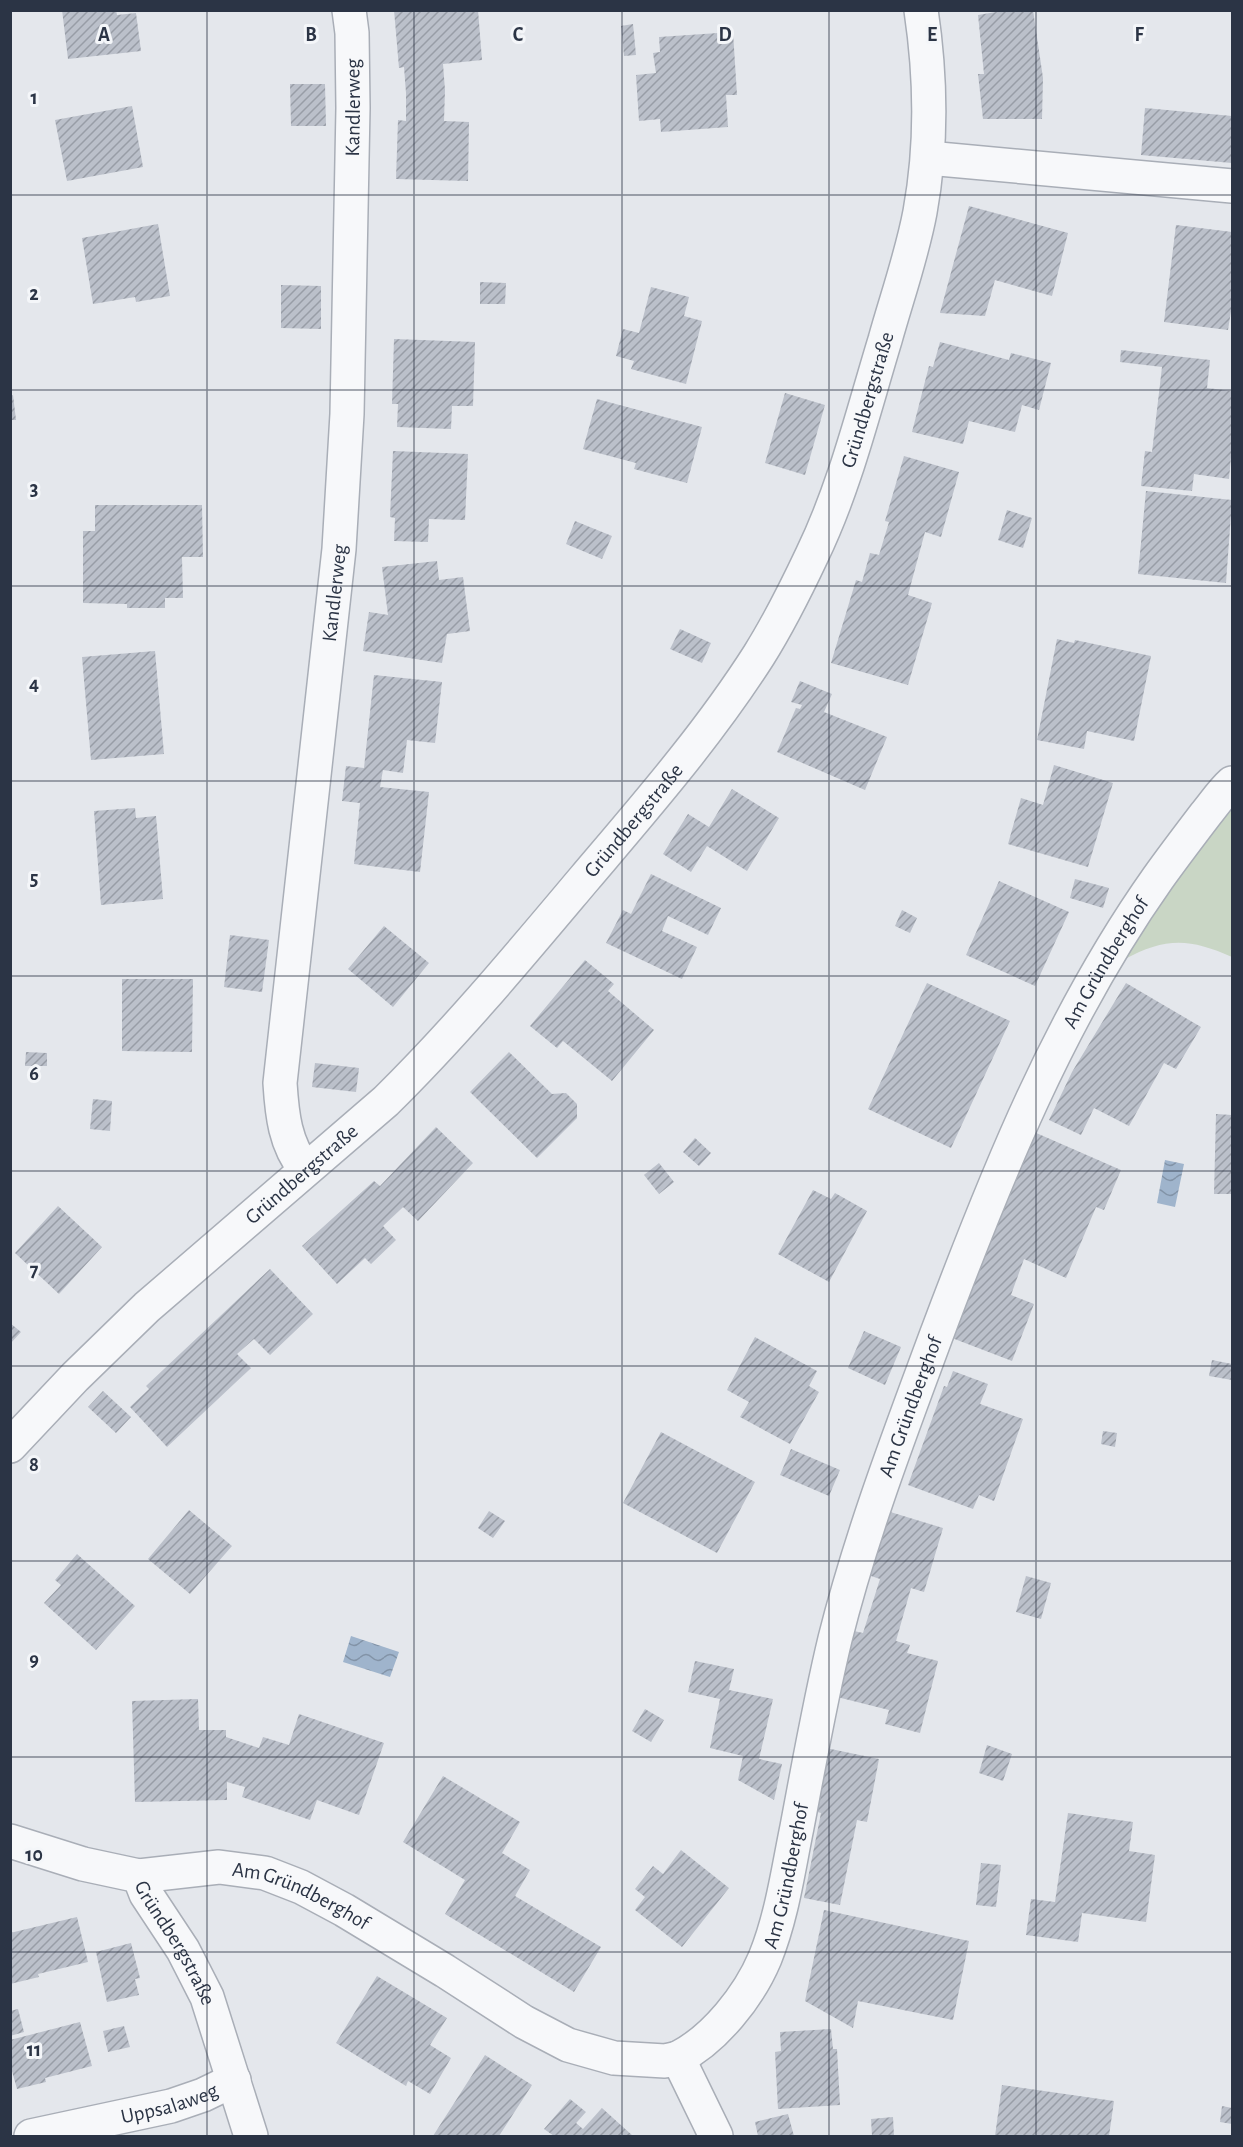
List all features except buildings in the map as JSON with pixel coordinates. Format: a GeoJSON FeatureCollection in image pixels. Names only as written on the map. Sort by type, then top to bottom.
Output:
{"type":"FeatureCollection","features":[{"type":"Feature","properties":{"kind":"street","name":"Kandlerweg"},"geometry":{"type":"LineString","coordinates":[[305,1169],[289,1142],[282,1115],[280,1083],[339,549],[346,414],[353,108],[352,33],[349,10]]}},
{"type":"Feature","properties":{"kind":"street","name":"Gründbergstraße"},"geometry":{"type":"LineString","coordinates":[[10,1446],[75,1377],[147,1307],[394,1093],[495,985],[660,788],[758,655],[808,564],[832,509],[855,439],[920,213],[928,158],[927,46],[921,10]]}},
{"type":"Feature","properties":{"kind":"street"},"geometry":{"type":"LineString","coordinates":[[928,158],[1233,186]]}},
{"type":"Feature","properties":{"kind":"street","name":"Am Gründberghof"},"geometry":{"type":"LineString","coordinates":[[139,1876],[219,1867],[265,1873],[301,1887],[344,1910],[524,2022],[568,2045],[614,2058],[665,2061],[678,2058],[698,2046],[711,2034],[747,1992],[772,1939],[785,1887],[812,1745],[846,1596],[889,1460],[1005,1159],[1052,1055],[1109,952],[1167,865],[1233,783]]}},
{"type":"Feature","properties":{"kind":"street","name":"Gründbergstraße"},"geometry":{"type":"LineString","coordinates":[[10,1841],[107,1871],[139,1876],[146,1894],[171,1930],[198,1977],[215,2020],[251,2136]]}},
{"type":"Feature","properties":{"kind":"street"},"geometry":{"type":"LineString","coordinates":[[678,2058],[716,2136]]}},
{"type":"Feature","properties":{"kind":"street","name":"Uppsalaweg"},"geometry":{"type":"LineString","coordinates":[[31,2136],[171,2106],[203,2095],[234,2080]]}},
{"type":"Feature","properties":{"kind":"green space"},"geometry":{"type":"Polygon","coordinates":[[[1232,807],[1232,957],[1203,946],[1178,943],[1152,947],[1123,960],[1187,866],[1232,807]]]}},
{"type":"Feature","properties":{"kind":"water"},"geometry":{"type":"Polygon","coordinates":[[[1165,1160],[1184,1164],[1175,1207],[1157,1203],[1165,1160]]]}},
{"type":"Feature","properties":{"kind":"water"},"geometry":{"type":"Polygon","coordinates":[[[351,1636],[399,1652],[390,1677],[343,1662],[351,1636]]]}}]}
